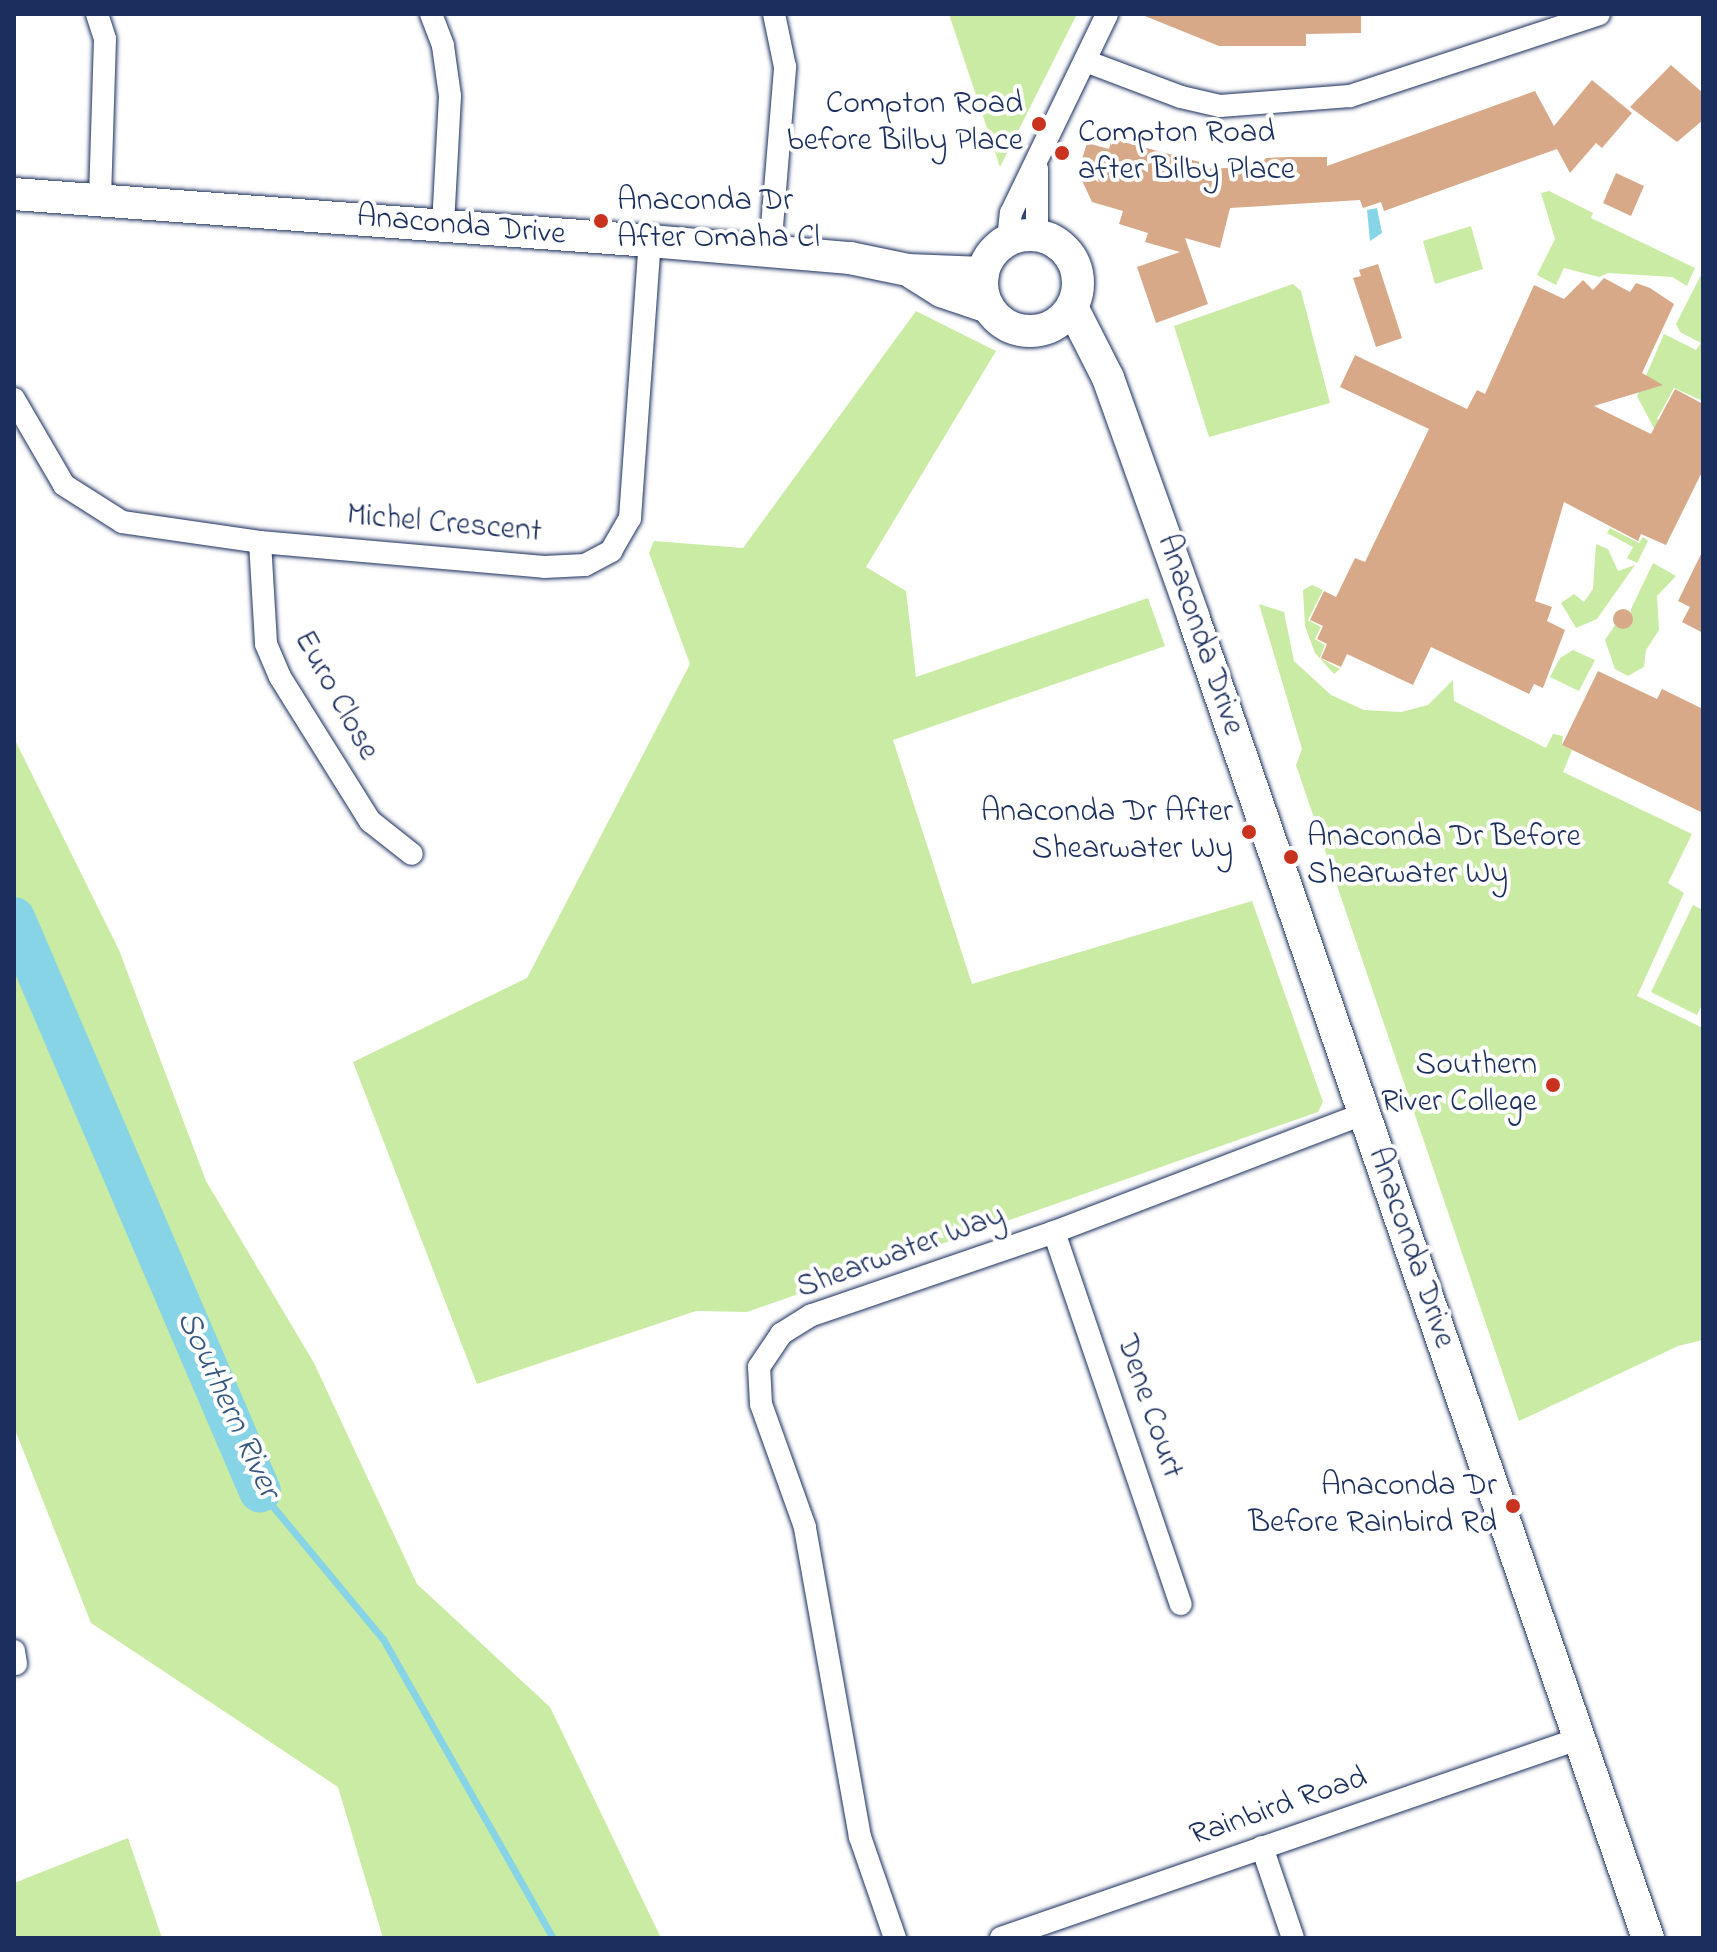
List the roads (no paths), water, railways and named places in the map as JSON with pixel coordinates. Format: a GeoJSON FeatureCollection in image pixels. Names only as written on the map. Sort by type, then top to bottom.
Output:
{"type":"FeatureCollection","features":[{"type":"Feature","properties":{"kind":"main road","name":"Anaconda Drive"},"geometry":{"type":"LineString","coordinates":[[14,194],[650,241],[850,258],[908,270],[983,273]]}},
{"type":"Feature","properties":{"kind":"main road"},"geometry":{"type":"LineString","coordinates":[[988,307],[983,273],[997,248],[1023,238],[1065,249],[1074,262],[1078,292],[1062,317]]}},
{"type":"Feature","properties":{"kind":"main road","name":"Anaconda Drive"},"geometry":{"type":"LineString","coordinates":[[908,270],[941,291],[988,307],[997,319],[1023,331],[1062,317],[1108,378],[1648,1938]]}},
{"type":"Feature","properties":{"kind":"street"},"geometry":{"type":"LineString","coordinates":[[97,14],[105,39],[100,200]]}},
{"type":"Feature","properties":{"kind":"street"},"geometry":{"type":"LineString","coordinates":[[431,14],[443,46],[450,96],[443,227]]}},
{"type":"Feature","properties":{"kind":"street"},"geometry":{"type":"LineString","coordinates":[[770,251],[785,67],[774,14]]}},
{"type":"Feature","properties":{"kind":"street"},"geometry":{"type":"LineString","coordinates":[[1023,238],[1011,213],[1088,62],[1107,14]]}},
{"type":"Feature","properties":{"kind":"street"},"geometry":{"type":"LineString","coordinates":[[1088,62],[1181,97],[1220,106],[1350,96],[1599,14]]}},
{"type":"Feature","properties":{"kind":"street","name":"Michel Crescent"},"geometry":{"type":"LineString","coordinates":[[14,399],[64,485],[122,522],[260,542],[544,567],[585,565],[611,551],[630,518],[650,241]]}},
{"type":"Feature","properties":{"kind":"street","name":"Euro Close"},"geometry":{"type":"LineString","coordinates":[[260,542],[266,644],[280,677],[370,821],[412,854]]}},
{"type":"Feature","properties":{"kind":"street","name":"Shearwater Way"},"geometry":{"type":"LineString","coordinates":[[895,1938],[860,1837],[805,1527],[761,1404],[759,1367],[781,1334],[812,1315],[1054,1232],[1363,1114]]}},
{"type":"Feature","properties":{"kind":"street","name":"Dene Court"},"geometry":{"type":"LineString","coordinates":[[1054,1232],[1181,1604]]}},
{"type":"Feature","properties":{"kind":"street","name":"Rainbird Road"},"geometry":{"type":"LineString","coordinates":[[1001,1938],[1578,1739]]}},
{"type":"Feature","properties":{"kind":"street"},"geometry":{"type":"LineString","coordinates":[[1262,1847],[1293,1938]]}},
{"type":"Feature","properties":{"kind":"water"},"geometry":{"type":"Polygon","coordinates":[[[1377,208],[1382,233],[1370,241],[1367,210],[1377,208]]]}},
{"type":"Feature","properties":{"kind":"waterway","name":"Southern River"},"geometry":{"type":"LineString","coordinates":[[14,918],[260,1491]]}},
{"type":"Feature","properties":{"kind":"waterway","name":"Southern River"},"geometry":{"type":"LineString","coordinates":[[260,1491],[383,1639],[553,1938]]}},
{"type":"Feature","properties":{"kind":"place","name":"Compton Road before Bilby Place"},"geometry":{"type":"Point","coordinates":[1039,124]}},
{"type":"Feature","properties":{"kind":"place","name":"Compton Road after Bilby Place"},"geometry":{"type":"Point","coordinates":[1062,153]}},
{"type":"Feature","properties":{"kind":"place","name":"Anaconda Dr After Omaha Cl"},"geometry":{"type":"Point","coordinates":[601,221]}},
{"type":"Feature","properties":{"kind":"place","name":"Anaconda Dr After Shearwater Wy"},"geometry":{"type":"Point","coordinates":[1249,832]}},
{"type":"Feature","properties":{"kind":"place","name":"Anaconda Dr Before Shearwater Wy"},"geometry":{"type":"Point","coordinates":[1291,857]}},
{"type":"Feature","properties":{"kind":"place","name":"Southern River College"},"geometry":{"type":"Point","coordinates":[1553,1085]}},
{"type":"Feature","properties":{"kind":"place","name":"Anaconda Dr Before Rainbird Rd"},"geometry":{"type":"Point","coordinates":[1513,1506]}}]}
